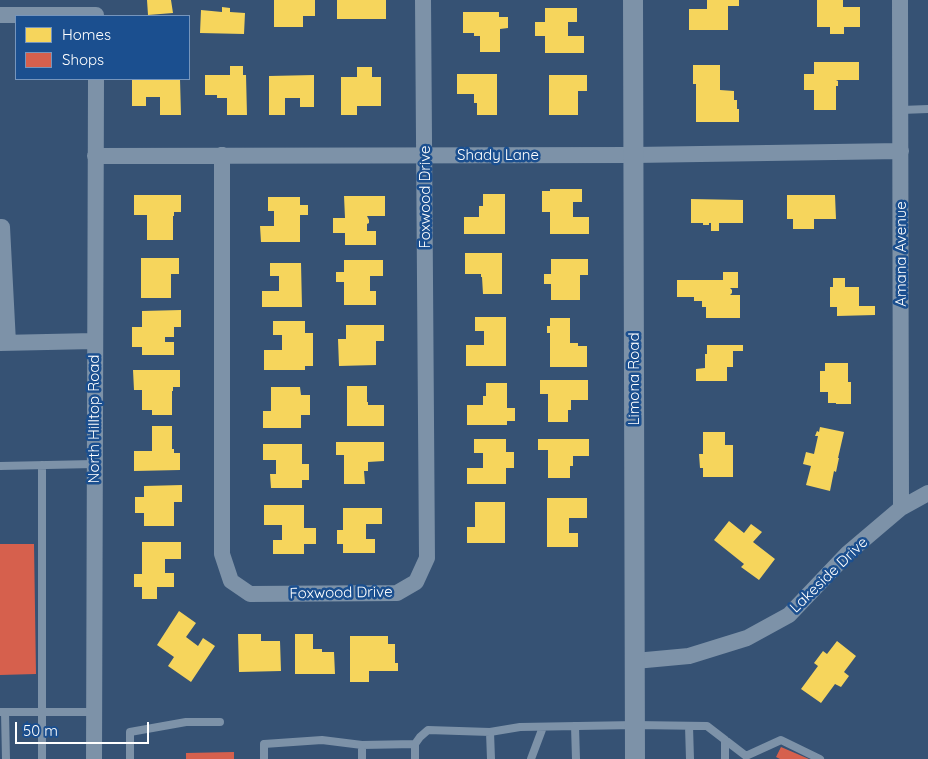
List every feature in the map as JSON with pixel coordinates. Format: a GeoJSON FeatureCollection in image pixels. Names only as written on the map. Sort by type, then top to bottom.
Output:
{"type":"FeatureCollection","features":[{"type":"Feature","properties":{"kind":"street","name":"Foxwood Drive"},"geometry":{"type":"LineString","coordinates":[[222,155],[222,554],[230,581],[250,594],[397,593],[416,582],[427,558],[423,0]]}},
{"type":"Feature","properties":{"kind":"street","name":"Limona Road"},"geometry":{"type":"LineString","coordinates":[[633,0],[635,759]]}},
{"type":"Feature","properties":{"kind":"street","name":"Amana Avenue"},"geometry":{"type":"LineString","coordinates":[[900,0],[901,508]]}},
{"type":"Feature","properties":{"kind":"street"},"geometry":{"type":"LineString","coordinates":[[0,15],[96,10]]}},
{"type":"Feature","properties":{"kind":"street","name":"North Hilltop Road"},"geometry":{"type":"LineString","coordinates":[[94,759],[96,80]]}},
{"type":"Feature","properties":{"kind":"street","name":"Shady Lane"},"geometry":{"type":"LineString","coordinates":[[95,156],[634,155],[901,151]]}},
{"type":"Feature","properties":{"kind":"street"},"geometry":{"type":"LineString","coordinates":[[0,227],[2,227],[4,343],[94,341]]}},
{"type":"Feature","properties":{"kind":"street","name":"Lakeside Drive"},"geometry":{"type":"LineString","coordinates":[[635,661],[689,656],[747,638],[789,615],[848,553],[901,508],[928,493]]}},
{"type":"Feature","properties":{"kind":"lane"},"geometry":{"type":"LineString","coordinates":[[901,110],[928,109]]}},
{"type":"Feature","properties":{"kind":"lane"},"geometry":{"type":"LineString","coordinates":[[0,466],[94,464]]}},
{"type":"Feature","properties":{"kind":"lane"},"geometry":{"type":"LineString","coordinates":[[42,465],[42,759]]}},
{"type":"Feature","properties":{"kind":"lane"},"geometry":{"type":"LineString","coordinates":[[6,759],[2,712],[94,712]]}},
{"type":"Feature","properties":{"kind":"lane"},"geometry":{"type":"LineString","coordinates":[[130,759],[130,732],[186,722],[220,722]]}},
{"type":"Feature","properties":{"kind":"lane"},"geometry":{"type":"LineString","coordinates":[[415,759],[415,744],[428,730],[490,732],[520,727],[635,725],[707,726],[746,757],[780,740],[820,759]]}},
{"type":"Feature","properties":{"kind":"lane"},"geometry":{"type":"LineString","coordinates":[[531,759],[543,726]]}},
{"type":"Feature","properties":{"kind":"lane"},"geometry":{"type":"LineString","coordinates":[[575,726],[576,759]]}},
{"type":"Feature","properties":{"kind":"lane"},"geometry":{"type":"LineString","coordinates":[[689,726],[690,759]]}},
{"type":"Feature","properties":{"kind":"lane"},"geometry":{"type":"LineString","coordinates":[[490,732],[490,759]]}},
{"type":"Feature","properties":{"kind":"lane"},"geometry":{"type":"LineString","coordinates":[[264,759],[264,744],[322,740],[362,745],[415,744]]}},
{"type":"Feature","properties":{"kind":"lane"},"geometry":{"type":"LineString","coordinates":[[725,740],[725,759]]}},
{"type":"Feature","properties":{"kind":"lane"},"geometry":{"type":"LineString","coordinates":[[362,745],[362,759]]}},
{"type":"Feature","properties":{"kind":"building: Homes"},"geometry":{"type":"Polygon","coordinates":[[[147,0],[171,0],[173,13],[148,15],[147,0]]]}},
{"type":"Feature","properties":{"kind":"building: Homes"},"geometry":{"type":"Polygon","coordinates":[[[274,0],[315,0],[315,16],[303,16],[303,27],[274,27],[274,0]]]}},
{"type":"Feature","properties":{"kind":"building: Homes"},"geometry":{"type":"Polygon","coordinates":[[[337,0],[386,0],[386,19],[337,19],[337,0]]]}},
{"type":"Feature","properties":{"kind":"building: Homes"},"geometry":{"type":"Polygon","coordinates":[[[707,0],[739,0],[739,6],[728,6],[728,30],[689,30],[689,9],[707,9],[707,0]]]}},
{"type":"Feature","properties":{"kind":"building: Homes"},"geometry":{"type":"Polygon","coordinates":[[[817,0],[843,0],[843,7],[860,7],[860,27],[844,27],[844,34],[830,34],[830,27],[817,27],[817,0]]]}},
{"type":"Feature","properties":{"kind":"building: Homes"},"geometry":{"type":"Polygon","coordinates":[[[222,7],[230,8],[230,12],[245,13],[244,34],[200,33],[201,10],[222,12],[222,7]]]}},
{"type":"Feature","properties":{"kind":"building: Homes"},"geometry":{"type":"Polygon","coordinates":[[[545,8],[577,8],[577,22],[568,22],[568,36],[584,36],[584,53],[545,53],[545,36],[535,36],[535,22],[545,22],[545,8]]]}},
{"type":"Feature","properties":{"kind":"building: Homes"},"geometry":{"type":"Polygon","coordinates":[[[463,12],[499,12],[499,17],[508,17],[508,28],[500,29],[500,52],[480,52],[480,36],[474,36],[474,33],[463,33],[463,12]]]}},
{"type":"Feature","properties":{"kind":"building: Homes"},"geometry":{"type":"Polygon","coordinates":[[[814,62],[859,62],[859,80],[836,80],[838,81],[838,86],[836,86],[836,110],[814,110],[814,90],[804,90],[804,74],[814,74],[814,62]]]}},
{"type":"Feature","properties":{"kind":"building: Homes"},"geometry":{"type":"Polygon","coordinates":[[[693,65],[720,65],[720,90],[734,91],[734,100],[737,100],[737,109],[739,109],[739,122],[696,122],[696,84],[693,84],[693,65]]]}},
{"type":"Feature","properties":{"kind":"building: Homes"},"geometry":{"type":"Polygon","coordinates":[[[230,66],[243,66],[243,75],[246,75],[247,115],[227,115],[227,98],[217,98],[217,95],[205,95],[205,75],[230,75],[230,66]]]}},
{"type":"Feature","properties":{"kind":"building: Homes"},"geometry":{"type":"Polygon","coordinates":[[[357,67],[372,67],[372,77],[381,77],[381,106],[357,106],[357,115],[341,115],[341,77],[357,77],[357,67]]]}},
{"type":"Feature","properties":{"kind":"building: Homes"},"geometry":{"type":"Polygon","coordinates":[[[457,74],[497,74],[497,115],[477,115],[477,103],[474,103],[474,94],[457,94],[457,74]]]}},
{"type":"Feature","properties":{"kind":"building: Homes"},"geometry":{"type":"Polygon","coordinates":[[[314,75],[314,107],[300,107],[300,98],[285,98],[285,115],[269,115],[269,76],[314,75]]]}},
{"type":"Feature","properties":{"kind":"building: Homes"},"geometry":{"type":"Polygon","coordinates":[[[549,75],[587,75],[587,91],[578,91],[578,115],[549,115],[549,75]]]}},
{"type":"Feature","properties":{"kind":"building: Homes"},"geometry":{"type":"Polygon","coordinates":[[[132,80],[180,80],[181,115],[160,115],[160,97],[146,97],[146,106],[132,106],[132,80]]]}},
{"type":"Feature","properties":{"kind":"building: Homes"},"geometry":{"type":"Polygon","coordinates":[[[550,189],[582,189],[582,202],[573,202],[573,217],[589,217],[589,234],[550,234],[550,212],[542,212],[542,191],[550,191],[550,189]]]}},
{"type":"Feature","properties":{"kind":"building: Homes"},"geometry":{"type":"Polygon","coordinates":[[[483,194],[505,194],[505,234],[464,234],[464,217],[479,217],[479,206],[483,206],[483,194]]]}},
{"type":"Feature","properties":{"kind":"building: Homes"},"geometry":{"type":"Polygon","coordinates":[[[134,195],[181,195],[181,212],[174,212],[173,216],[173,240],[147,240],[147,215],[134,215],[134,195]]]}},
{"type":"Feature","properties":{"kind":"building: Homes"},"geometry":{"type":"Polygon","coordinates":[[[787,195],[835,195],[836,219],[814,219],[814,229],[793,229],[793,219],[787,219],[787,195]]]}},
{"type":"Feature","properties":{"kind":"building: Homes"},"geometry":{"type":"Polygon","coordinates":[[[344,196],[385,196],[385,216],[367,216],[369,223],[367,224],[367,231],[376,231],[376,245],[345,245],[345,233],[333,233],[333,218],[345,218],[344,196]]]}},
{"type":"Feature","properties":{"kind":"building: Homes"},"geometry":{"type":"Polygon","coordinates":[[[268,197],[300,197],[300,205],[308,205],[308,215],[300,215],[300,242],[261,242],[260,226],[274,226],[274,211],[268,211],[268,197]]]}},
{"type":"Feature","properties":{"kind":"building: Homes"},"geometry":{"type":"Polygon","coordinates":[[[691,199],[743,200],[743,223],[719,223],[719,231],[711,231],[711,223],[703,225],[703,223],[691,223],[691,199]]]}},
{"type":"Feature","properties":{"kind":"building: Homes"},"geometry":{"type":"Polygon","coordinates":[[[465,253],[502,253],[502,294],[483,294],[481,274],[465,274],[465,253]]]}},
{"type":"Feature","properties":{"kind":"building: Homes"},"geometry":{"type":"Polygon","coordinates":[[[141,258],[179,258],[179,274],[171,274],[171,298],[141,298],[141,258]]]}},
{"type":"Feature","properties":{"kind":"building: Homes"},"geometry":{"type":"Polygon","coordinates":[[[551,259],[588,259],[588,275],[580,275],[580,300],[551,300],[551,284],[544,284],[544,274],[551,274],[551,259]]]}},
{"type":"Feature","properties":{"kind":"building: Homes"},"geometry":{"type":"Polygon","coordinates":[[[344,260],[383,260],[383,276],[370,276],[370,291],[376,291],[376,305],[344,305],[344,282],[336,282],[336,272],[344,272],[344,260]]]}},
{"type":"Feature","properties":{"kind":"building: Homes"},"geometry":{"type":"Polygon","coordinates":[[[270,263],[301,263],[302,307],[262,307],[262,291],[279,291],[279,276],[270,276],[270,263]]]}},
{"type":"Feature","properties":{"kind":"building: Homes"},"geometry":{"type":"Polygon","coordinates":[[[723,272],[738,272],[738,288],[730,288],[732,293],[730,295],[740,295],[740,318],[706,318],[706,307],[702,307],[702,301],[694,301],[694,297],[677,297],[677,280],[723,280],[723,272]]]}},
{"type":"Feature","properties":{"kind":"building: Homes"},"geometry":{"type":"Polygon","coordinates":[[[833,278],[845,278],[845,287],[859,287],[859,306],[875,306],[875,315],[837,316],[837,307],[830,307],[830,287],[833,287],[833,278]]]}},
{"type":"Feature","properties":{"kind":"building: Homes"},"geometry":{"type":"Polygon","coordinates":[[[181,310],[181,327],[174,327],[174,337],[165,337],[165,342],[174,342],[174,355],[142,355],[142,347],[132,347],[132,327],[142,327],[142,311],[181,310]]]}},
{"type":"Feature","properties":{"kind":"building: Homes"},"geometry":{"type":"Polygon","coordinates":[[[475,317],[506,317],[506,366],[466,366],[466,345],[484,345],[484,331],[475,331],[475,317]]]}},
{"type":"Feature","properties":{"kind":"building: Homes"},"geometry":{"type":"Polygon","coordinates":[[[550,318],[570,318],[570,343],[578,343],[578,346],[587,346],[587,367],[550,367],[550,333],[547,333],[547,326],[550,326],[550,318]]]}},
{"type":"Feature","properties":{"kind":"building: Homes"},"geometry":{"type":"Polygon","coordinates":[[[273,321],[305,321],[305,333],[313,333],[313,366],[305,366],[305,370],[264,370],[264,350],[282,350],[282,335],[273,335],[273,321]]]}},
{"type":"Feature","properties":{"kind":"building: Homes"},"geometry":{"type":"Polygon","coordinates":[[[346,325],[384,325],[384,341],[376,341],[376,365],[339,366],[338,339],[346,339],[346,325]]]}},
{"type":"Feature","properties":{"kind":"building: Homes"},"geometry":{"type":"Polygon","coordinates":[[[707,345],[743,345],[743,351],[733,351],[733,367],[727,367],[727,381],[696,381],[696,369],[705,368],[707,345]]]}},
{"type":"Feature","properties":{"kind":"building: Homes"},"geometry":{"type":"Polygon","coordinates":[[[825,363],[848,363],[848,382],[851,382],[851,404],[828,403],[828,392],[820,392],[820,371],[825,371],[825,363]]]}},
{"type":"Feature","properties":{"kind":"building: Homes"},"geometry":{"type":"Polygon","coordinates":[[[133,370],[180,370],[180,387],[173,387],[172,391],[172,415],[152,415],[152,410],[142,410],[142,390],[134,390],[133,370]]]}},
{"type":"Feature","properties":{"kind":"building: Homes"},"geometry":{"type":"Polygon","coordinates":[[[540,380],[588,380],[588,400],[571,400],[571,410],[568,410],[568,422],[548,422],[548,394],[540,394],[540,380]]]}},
{"type":"Feature","properties":{"kind":"building: Homes"},"geometry":{"type":"Polygon","coordinates":[[[486,383],[507,383],[507,408],[515,408],[515,421],[507,421],[507,425],[467,425],[467,405],[483,405],[483,396],[486,396],[486,383]]]}},
{"type":"Feature","properties":{"kind":"building: Homes"},"geometry":{"type":"Polygon","coordinates":[[[347,386],[367,386],[368,405],[384,405],[384,426],[347,426],[347,386]]]}},
{"type":"Feature","properties":{"kind":"building: Homes"},"geometry":{"type":"Polygon","coordinates":[[[271,387],[300,387],[301,395],[310,395],[310,415],[301,415],[301,428],[263,428],[263,411],[271,411],[271,387]]]}},
{"type":"Feature","properties":{"kind":"building: Homes"},"geometry":{"type":"Polygon","coordinates":[[[152,426],[172,426],[172,449],[174,449],[174,453],[180,453],[180,470],[134,471],[134,451],[152,451],[152,426]]]}},
{"type":"Feature","properties":{"kind":"building: Homes"},"geometry":{"type":"Polygon","coordinates":[[[820,427],[844,432],[830,491],[806,485],[811,466],[803,464],[806,452],[814,454],[818,436],[815,436],[817,431],[819,432],[820,427]]]}},
{"type":"Feature","properties":{"kind":"building: Homes"},"geometry":{"type":"Polygon","coordinates":[[[703,432],[725,432],[725,445],[733,445],[733,477],[703,477],[703,468],[700,468],[699,454],[703,454],[703,432]]]}},
{"type":"Feature","properties":{"kind":"building: Homes"},"geometry":{"type":"Polygon","coordinates":[[[474,439],[506,439],[506,452],[514,452],[514,468],[506,468],[506,484],[467,484],[467,468],[483,468],[483,453],[474,453],[474,439]]]}},
{"type":"Feature","properties":{"kind":"building: Homes"},"geometry":{"type":"Polygon","coordinates":[[[538,439],[589,439],[589,456],[573,456],[573,466],[570,466],[570,478],[548,478],[548,450],[538,450],[538,439]]]}},
{"type":"Feature","properties":{"kind":"building: Homes"},"geometry":{"type":"Polygon","coordinates":[[[336,442],[384,442],[384,461],[368,462],[368,471],[364,471],[365,484],[344,484],[344,455],[336,455],[336,442]]]}},
{"type":"Feature","properties":{"kind":"building: Homes"},"geometry":{"type":"Polygon","coordinates":[[[263,444],[302,444],[302,464],[309,464],[309,480],[302,480],[302,488],[271,488],[270,474],[276,474],[276,460],[263,460],[263,444]]]}},
{"type":"Feature","properties":{"kind":"building: Homes"},"geometry":{"type":"Polygon","coordinates":[[[182,485],[182,502],[174,502],[174,526],[144,526],[144,513],[135,513],[135,497],[144,497],[144,486],[182,485]]]}},
{"type":"Feature","properties":{"kind":"building: Homes"},"geometry":{"type":"Polygon","coordinates":[[[547,498],[587,498],[587,518],[569,518],[569,533],[578,533],[578,547],[547,547],[547,498]]]}},
{"type":"Feature","properties":{"kind":"building: Homes"},"geometry":{"type":"Polygon","coordinates":[[[475,502],[505,502],[505,543],[467,543],[467,527],[475,527],[475,502]]]}},
{"type":"Feature","properties":{"kind":"building: Homes"},"geometry":{"type":"Polygon","coordinates":[[[264,505],[304,505],[304,528],[316,528],[316,544],[304,544],[304,554],[273,554],[273,540],[282,540],[282,525],[264,525],[264,505]]]}},
{"type":"Feature","properties":{"kind":"building: Homes"},"geometry":{"type":"Polygon","coordinates":[[[343,508],[382,508],[382,524],[366,524],[366,539],[375,539],[375,553],[343,553],[343,544],[337,544],[337,530],[343,530],[343,508]]]}},
{"type":"Feature","properties":{"kind":"building: Homes"},"geometry":{"type":"Polygon","coordinates":[[[729,521],[744,533],[751,524],[762,532],[753,542],[775,559],[759,580],[741,567],[744,564],[714,540],[729,521]]]}},
{"type":"Feature","properties":{"kind":"building: Homes"},"geometry":{"type":"Polygon","coordinates":[[[142,542],[181,542],[181,559],[165,559],[165,573],[174,573],[174,587],[157,587],[157,599],[142,599],[142,587],[134,587],[134,574],[142,574],[142,542]]]}},
{"type":"Feature","properties":{"kind":"building: Homes"},"geometry":{"type":"Polygon","coordinates":[[[179,611],[196,623],[186,637],[198,646],[203,638],[215,646],[191,682],[168,666],[174,657],[157,645],[179,611]]]}},
{"type":"Feature","properties":{"kind":"building: Homes"},"geometry":{"type":"Polygon","coordinates":[[[238,634],[261,634],[261,641],[280,641],[281,671],[239,672],[238,634]]]}},
{"type":"Feature","properties":{"kind":"building: Homes"},"geometry":{"type":"Polygon","coordinates":[[[295,634],[313,634],[313,649],[322,649],[322,652],[334,652],[335,674],[295,674],[295,634]]]}},
{"type":"Feature","properties":{"kind":"building: Homes"},"geometry":{"type":"Polygon","coordinates":[[[350,636],[388,636],[388,644],[395,644],[395,663],[398,663],[398,671],[369,671],[369,682],[350,682],[350,636]]]}},
{"type":"Feature","properties":{"kind":"building: Homes"},"geometry":{"type":"Polygon","coordinates":[[[837,641],[856,656],[844,672],[849,676],[841,687],[835,684],[821,703],[801,689],[818,666],[814,663],[823,651],[827,654],[837,641]]]}},
{"type":"Feature","properties":{"kind":"building: Shops"},"geometry":{"type":"Polygon","coordinates":[[[0,544],[34,544],[36,674],[0,675],[0,544]]]}},
{"type":"Feature","properties":{"kind":"building: Shops"},"geometry":{"type":"Polygon","coordinates":[[[781,747],[809,759],[780,759],[776,757],[781,747]]]}},
{"type":"Feature","properties":{"kind":"building: Shops"},"geometry":{"type":"Polygon","coordinates":[[[234,752],[234,759],[186,759],[186,753],[234,752]]]}}]}
